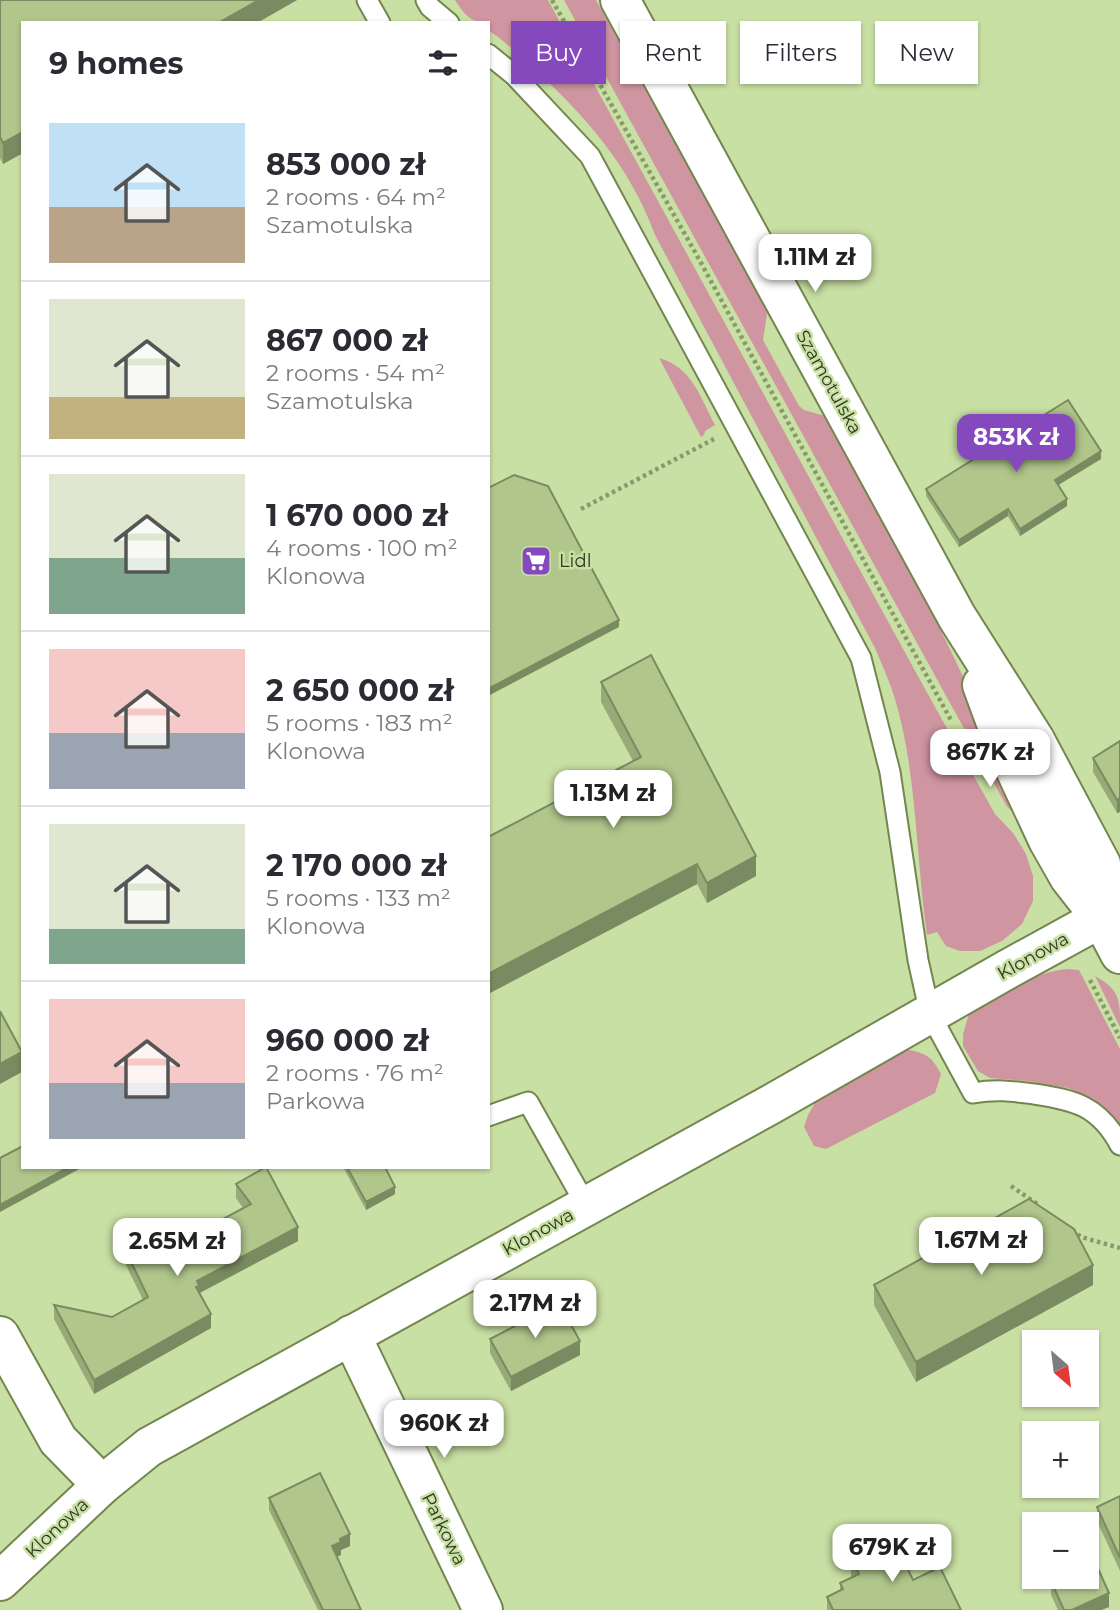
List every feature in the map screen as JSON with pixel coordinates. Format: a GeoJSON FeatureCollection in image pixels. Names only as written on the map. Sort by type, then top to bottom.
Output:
{"type":"FeatureCollection","features":[{"type":"Feature","properties":{"kind":"street","name":"Szamotulska"},"geometry":{"type":"LineString","coordinates":[[620,0],[957,617],[1035,740],[1101,864],[1106,889],[1101,918]]}},
{"type":"Feature","properties":{"kind":"street","name":"Klonowa"},"geometry":{"type":"LineString","coordinates":[[0,1581],[102,1485],[149,1447],[1101,918]]}},
{"type":"Feature","properties":{"kind":"street"},"geometry":{"type":"LineString","coordinates":[[1101,918],[1120,954]]}},
{"type":"Feature","properties":{"kind":"street","name":"Parkowa"},"geometry":{"type":"LineString","coordinates":[[351,1335],[484,1610]]}},
{"type":"Feature","properties":{"kind":"street"},"geometry":{"type":"LineString","coordinates":[[0,1336],[58,1440],[102,1485]]}},
{"type":"Feature","properties":{"kind":"lane"},"geometry":{"type":"LineString","coordinates":[[367,0],[379,21]]}},
{"type":"Feature","properties":{"kind":"lane"},"geometry":{"type":"LineString","coordinates":[[426,0],[447,21]]}},
{"type":"Feature","properties":{"kind":"lane"},"geometry":{"type":"LineString","coordinates":[[490,56],[514,75],[590,156],[860,658],[890,772],[918,960],[930,1014],[973,1093],[997,1089],[1070,1099],[1095,1113],[1120,1145]]}},
{"type":"Feature","properties":{"kind":"lane"},"geometry":{"type":"LineString","coordinates":[[490,1115],[528,1102],[586,1205]]}},
{"type":"Feature","properties":{"kind":"path"},"geometry":{"type":"LineString","coordinates":[[552,0],[695,251],[956,729]]}},
{"type":"Feature","properties":{"kind":"path"},"geometry":{"type":"LineString","coordinates":[[581,509],[736,428]]}},
{"type":"Feature","properties":{"kind":"path"},"geometry":{"type":"LineString","coordinates":[[1088,976],[1120,1038]]}},
{"type":"Feature","properties":{"kind":"path"},"geometry":{"type":"LineString","coordinates":[[1011,1186],[1041,1208]]}},
{"type":"Feature","properties":{"kind":"path"},"geometry":{"type":"LineString","coordinates":[[1071,1229],[1081,1237],[1120,1248]]}},
{"type":"Feature","properties":{"kind":"shaded area"},"geometry":{"type":"Polygon","coordinates":[[[455,0],[548,0],[559,21],[511,21],[511,47],[490,32],[490,21],[477,21],[469,17],[455,0]]]}},
{"type":"Feature","properties":{"kind":"shaded area"},"geometry":{"type":"Polygon","coordinates":[[[564,0],[596,0],[620,44],[620,84],[642,84],[765,307],[767,314],[763,340],[799,406],[825,416],[927,603],[968,687],[1034,836],[1006,805],[606,76],[606,21],[576,21],[564,0]]]}},
{"type":"Feature","properties":{"kind":"shaded area"},"geometry":{"type":"Polygon","coordinates":[[[550,84],[594,84],[995,814],[1013,833],[1026,854],[1033,876],[1033,901],[1022,924],[1002,941],[980,951],[960,951],[946,946],[937,932],[927,935],[908,756],[895,699],[875,648],[655,235],[633,187],[589,124],[550,84]]]}},
{"type":"Feature","properties":{"kind":"shaded area"},"geometry":{"type":"Polygon","coordinates":[[[659,358],[680,368],[694,384],[715,425],[701,437],[659,358]]]}},
{"type":"Feature","properties":{"kind":"shaded area"},"geometry":{"type":"Polygon","coordinates":[[[1068,969],[1079,970],[1120,1049],[1120,1126],[1102,1105],[1068,1088],[990,1078],[978,1071],[963,1046],[963,1034],[969,1014],[1029,980],[1068,969]]]}},
{"type":"Feature","properties":{"kind":"shaded area"},"geometry":{"type":"Polygon","coordinates":[[[1095,976],[1117,996],[1120,1027],[1095,976]]]}},
{"type":"Feature","properties":{"kind":"shaded area"},"geometry":{"type":"Polygon","coordinates":[[[906,1049],[927,1056],[941,1074],[935,1093],[826,1149],[814,1146],[804,1127],[818,1098],[906,1049]]]}},
{"type":"Feature","properties":{"kind":"building"},"geometry":{"type":"Polygon","coordinates":[[[0,0],[259,0],[222,21],[21,21],[21,133],[3,143],[0,137],[0,0]]]}},
{"type":"Feature","properties":{"kind":"building"},"geometry":{"type":"Polygon","coordinates":[[[1068,400],[1101,451],[1055,480],[1067,499],[1020,529],[1008,509],[959,540],[926,489],[1068,400]]]}},
{"type":"Feature","properties":{"kind":"building","name":"Lidl"},"geometry":{"type":"Polygon","coordinates":[[[514,475],[548,486],[619,620],[490,688],[490,487],[514,475]]]}},
{"type":"Feature","properties":{"kind":"building"},"geometry":{"type":"Polygon","coordinates":[[[651,655],[756,856],[707,883],[697,864],[490,973],[490,836],[641,757],[601,682],[651,655]]]}},
{"type":"Feature","properties":{"kind":"building"},"geometry":{"type":"Polygon","coordinates":[[[1120,741],[1120,798],[1117,800],[1093,758],[1120,741]]]}},
{"type":"Feature","properties":{"kind":"building"},"geometry":{"type":"Polygon","coordinates":[[[0,1011],[21,1053],[0,1064],[0,1011]]]}},
{"type":"Feature","properties":{"kind":"building"},"geometry":{"type":"Polygon","coordinates":[[[21,1147],[21,1169],[65,1169],[0,1205],[0,1158],[21,1147]]]}},
{"type":"Feature","properties":{"kind":"building"},"geometry":{"type":"Polygon","coordinates":[[[267,1169],[298,1227],[197,1281],[199,1286],[196,1287],[211,1314],[94,1380],[54,1305],[112,1317],[148,1297],[122,1243],[161,1221],[173,1243],[175,1241],[177,1244],[251,1204],[236,1184],[267,1169]]]}},
{"type":"Feature","properties":{"kind":"building"},"geometry":{"type":"Polygon","coordinates":[[[348,1169],[386,1169],[395,1187],[366,1202],[348,1169]]]}},
{"type":"Feature","properties":{"kind":"building"},"geometry":{"type":"Polygon","coordinates":[[[1029,1199],[1074,1229],[1093,1265],[916,1362],[874,1285],[1029,1199]]]}},
{"type":"Feature","properties":{"kind":"building"},"geometry":{"type":"Polygon","coordinates":[[[559,1303],[580,1341],[511,1377],[490,1339],[559,1303]]]}},
{"type":"Feature","properties":{"kind":"building"},"geometry":{"type":"Polygon","coordinates":[[[320,1473],[350,1534],[332,1546],[361,1610],[323,1610],[269,1498],[320,1473]]]}},
{"type":"Feature","properties":{"kind":"building"},"geometry":{"type":"Polygon","coordinates":[[[1120,1496],[1120,1558],[1097,1507],[1120,1496]]]}},
{"type":"Feature","properties":{"kind":"building"},"geometry":{"type":"Polygon","coordinates":[[[892,1536],[913,1580],[940,1567],[961,1610],[833,1610],[827,1597],[843,1589],[840,1583],[859,1574],[851,1556],[892,1536]]]}},
{"type":"Feature","properties":{"kind":"building"},"geometry":{"type":"Polygon","coordinates":[[[1099,1571],[1109,1593],[1072,1610],[1064,1610],[1055,1589],[1099,1589],[1099,1571]]]}},
{"type":"Feature","properties":{"kind":"place","name":"Lidl"},"geometry":{"type":"Point","coordinates":[536,561]}}]}
